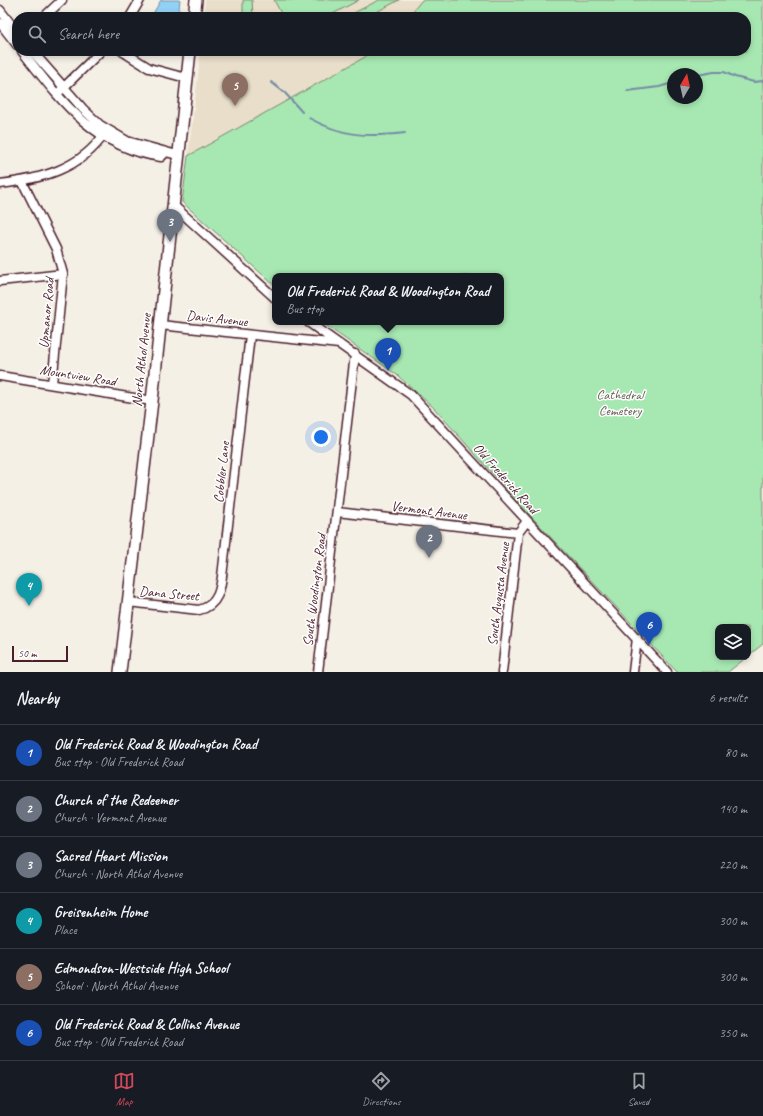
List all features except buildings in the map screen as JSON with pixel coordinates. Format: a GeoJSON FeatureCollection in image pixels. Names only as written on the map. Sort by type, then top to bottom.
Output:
{"type":"FeatureCollection","features":[{"type":"Feature","properties":{"kind":"street"},"geometry":{"type":"LineString","coordinates":[[49,12],[62,0]]}},
{"type":"Feature","properties":{"kind":"street"},"geometry":{"type":"LineString","coordinates":[[133,12],[140,0]]}},
{"type":"Feature","properties":{"kind":"street"},"geometry":{"type":"LineString","coordinates":[[195,12],[196,0]]}},
{"type":"Feature","properties":{"kind":"street"},"geometry":{"type":"LineString","coordinates":[[0,10],[12,26]]}},
{"type":"Feature","properties":{"kind":"street"},"geometry":{"type":"LineString","coordinates":[[0,23],[12,36]]}},
{"type":"Feature","properties":{"kind":"street"},"geometry":{"type":"LineString","coordinates":[[27,56],[60,90],[94,120],[105,133],[127,141],[161,149],[177,155]]}},
{"type":"Feature","properties":{"kind":"street"},"geometry":{"type":"LineString","coordinates":[[36,56],[60,90]]}},
{"type":"Feature","properties":{"kind":"street"},"geometry":{"type":"LineString","coordinates":[[60,90],[96,56]]}},
{"type":"Feature","properties":{"kind":"street"},"geometry":{"type":"LineString","coordinates":[[130,56],[149,68],[186,78]]}},
{"type":"Feature","properties":{"kind":"street","name":"North Athol Avenue"},"geometry":{"type":"LineString","coordinates":[[120,672],[152,401],[177,155],[189,56]]}},
{"type":"Feature","properties":{"kind":"street"},"geometry":{"type":"LineString","coordinates":[[0,184],[22,182],[50,175],[70,165],[95,146],[105,133]]}},
{"type":"Feature","properties":{"kind":"street","name":"Upmanor Road"},"geometry":{"type":"LineString","coordinates":[[22,182],[56,249],[63,274],[52,384]]}},
{"type":"Feature","properties":{"kind":"street"},"geometry":{"type":"LineString","coordinates":[[173,205],[272,295]]}},
{"type":"Feature","properties":{"kind":"street"},"geometry":{"type":"LineString","coordinates":[[0,281],[63,274]]}},
{"type":"Feature","properties":{"kind":"street","name":"Davis Avenue"},"geometry":{"type":"LineString","coordinates":[[160,325],[342,345]]}},
{"type":"Feature","properties":{"kind":"street","name":"Old Frederick Road"},"geometry":{"type":"LineString","coordinates":[[312,325],[411,395],[667,672]]}},
{"type":"Feature","properties":{"kind":"street","name":"Cobbler Lane"},"geometry":{"type":"LineString","coordinates":[[208,608],[218,596],[220,589],[250,334]]}},
{"type":"Feature","properties":{"kind":"street","name":"South Woodington Road"},"geometry":{"type":"LineString","coordinates":[[318,672],[355,354]]}},
{"type":"Feature","properties":{"kind":"street","name":"Mountview Road"},"geometry":{"type":"LineString","coordinates":[[0,376],[152,401]]}},
{"type":"Feature","properties":{"kind":"street","name":"Vermont Avenue"},"geometry":{"type":"LineString","coordinates":[[336,512],[518,533]]}},
{"type":"Feature","properties":{"kind":"street","name":"South Augusta Avenue"},"geometry":{"type":"LineString","coordinates":[[502,672],[518,533],[527,521]]}},
{"type":"Feature","properties":{"kind":"street","name":"Dana Street"},"geometry":{"type":"LineString","coordinates":[[128,602],[191,610],[208,608]]}},
{"type":"Feature","properties":{"kind":"street"},"geometry":{"type":"LineString","coordinates":[[633,672],[637,638]]}},
{"type":"Feature","properties":{"kind":"shaded area"},"geometry":{"type":"Polygon","coordinates":[[[205,0],[422,0],[412,12],[204,12],[205,0]]]}},
{"type":"Feature","properties":{"kind":"shaded area"},"geometry":{"type":"Polygon","coordinates":[[[200,56],[366,56],[365,57],[188,156],[200,56]]]}},
{"type":"Feature","properties":{"kind":"green space"},"geometry":{"type":"Polygon","coordinates":[[[243,0],[252,0],[253,12],[243,12],[243,0]]]}},
{"type":"Feature","properties":{"kind":"green space"},"geometry":{"type":"Polygon","coordinates":[[[274,0],[359,0],[336,12],[280,12],[274,0]]]}},
{"type":"Feature","properties":{"kind":"green space"},"geometry":{"type":"Polygon","coordinates":[[[379,0],[399,0],[376,12],[356,12],[379,0]]]}},
{"type":"Feature","properties":{"kind":"green space","name":"Cathedral Cemetery"},"geometry":{"type":"Polygon","coordinates":[[[422,0],[763,0],[763,644],[751,654],[751,624],[715,624],[715,660],[743,660],[728,672],[677,672],[526,511],[434,408],[397,375],[325,325],[504,325],[504,273],[272,273],[272,283],[182,202],[188,156],[366,56],[751,56],[751,12],[412,12],[422,0]]]}},
{"type":"Feature","properties":{"kind":"water"},"geometry":{"type":"Polygon","coordinates":[[[161,0],[180,0],[179,12],[154,12],[161,0]]]}},
{"type":"Feature","properties":{"kind":"waterway"},"geometry":{"type":"LineString","coordinates":[[703,74],[724,72],[735,77],[754,82],[763,81]]}},
{"type":"Feature","properties":{"kind":"waterway"},"geometry":{"type":"LineString","coordinates":[[271,82],[285,93],[302,112]]}},
{"type":"Feature","properties":{"kind":"waterway"},"geometry":{"type":"LineString","coordinates":[[627,91],[667,85]]}},
{"type":"Feature","properties":{"kind":"waterway"},"geometry":{"type":"LineString","coordinates":[[309,118],[333,129],[356,134],[379,135],[405,133]]}},
{"type":"Feature","properties":{"kind":"place","name":"Edmondson-Westside High School"},"geometry":{"type":"Point","coordinates":[235,106]}},
{"type":"Feature","properties":{"kind":"place","name":"Sacred Heart Mission"},"geometry":{"type":"Point","coordinates":[170,242]}},
{"type":"Feature","properties":{"kind":"place","name":"Old Frederick Road & Woodington Road"},"geometry":{"type":"Point","coordinates":[388,371]}},
{"type":"Feature","properties":{"kind":"place","name":"Church of the Redeemer"},"geometry":{"type":"Point","coordinates":[429,558]}},
{"type":"Feature","properties":{"kind":"place","name":"Greisenheim Home"},"geometry":{"type":"Point","coordinates":[29,606]}},
{"type":"Feature","properties":{"kind":"place","name":"Old Frederick Road & Collins Avenue"},"geometry":{"type":"Point","coordinates":[649,645]}}]}
